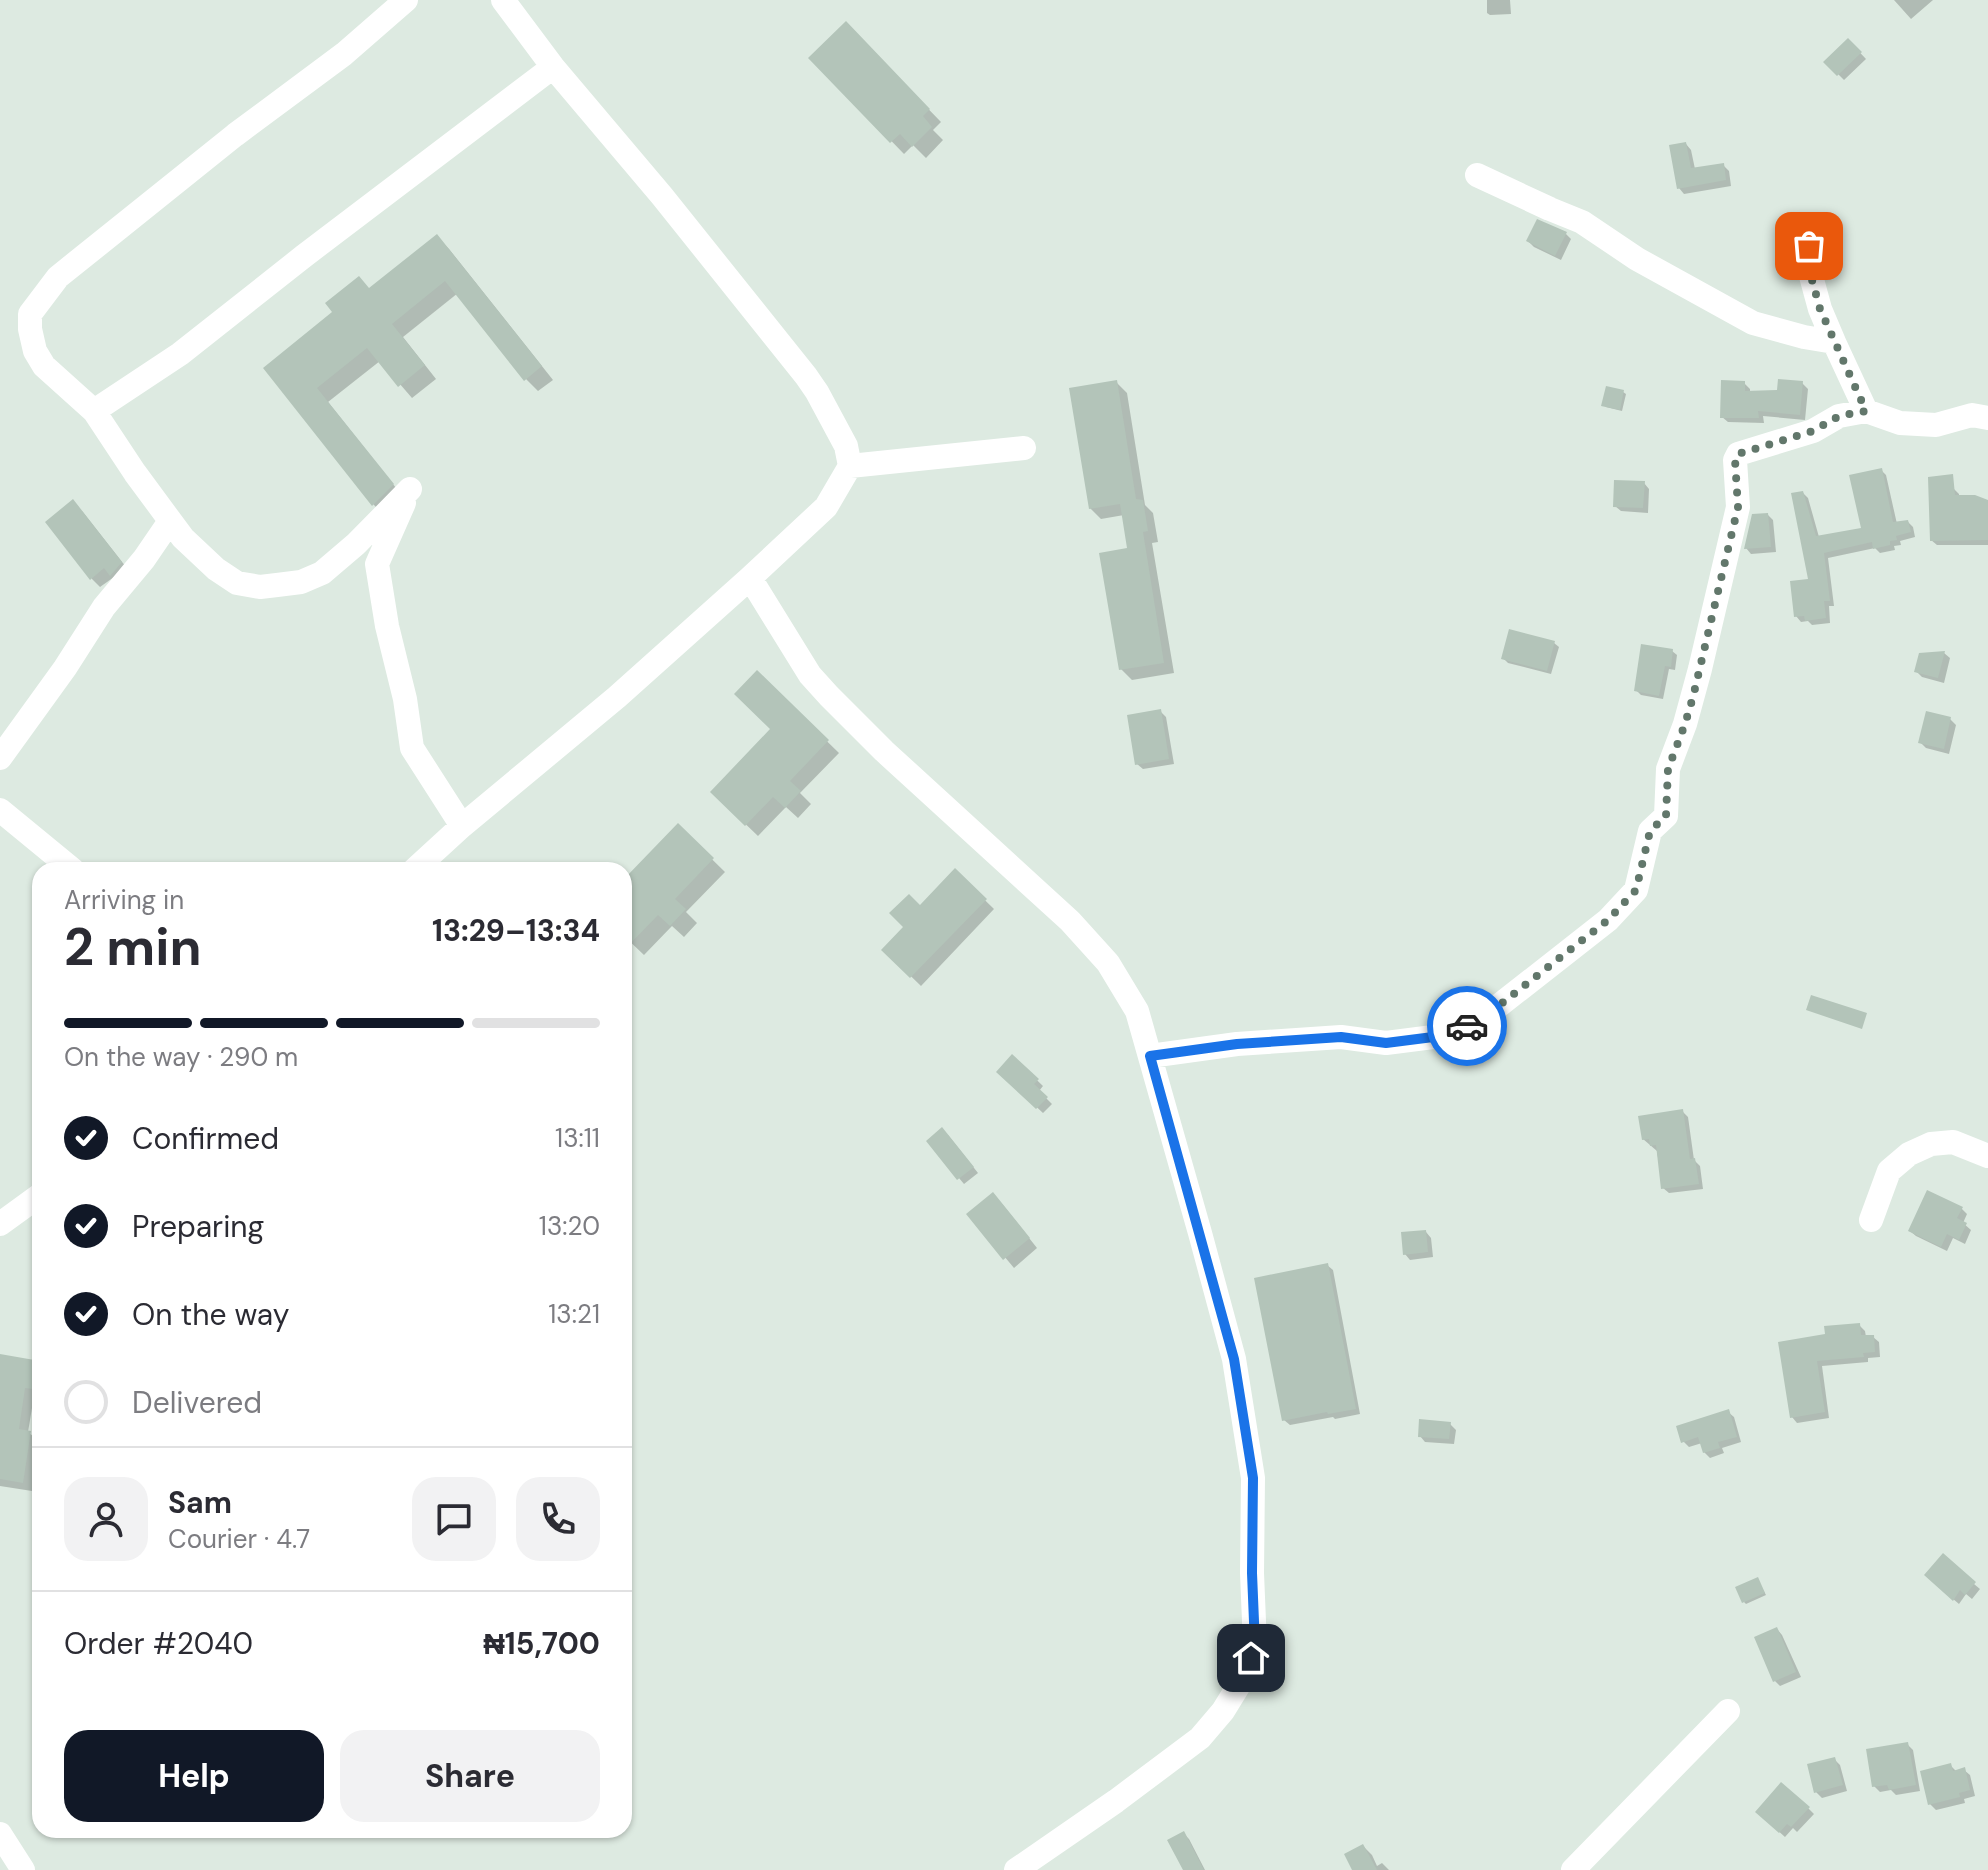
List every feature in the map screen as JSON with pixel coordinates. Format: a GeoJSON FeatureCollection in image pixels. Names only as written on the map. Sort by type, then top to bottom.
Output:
{"type":"FeatureCollection","features":[{"type":"Feature","properties":{"kind":"street"},"geometry":{"type":"LineString","coordinates":[[406,0],[344,54],[235,135],[58,277],[30,314],[30,329],[35,351],[44,366],[94,411],[183,538],[216,569],[237,583],[260,587],[289,584],[322,573],[356,544],[410,489],[377,564],[412,748],[462,826]]}},
{"type":"Feature","properties":{"kind":"street"},"geometry":{"type":"LineString","coordinates":[[423,862],[617,697],[750,578],[826,507],[850,466],[846,446],[806,376],[662,196],[553,67],[503,0]]}},
{"type":"Feature","properties":{"kind":"street"},"geometry":{"type":"LineString","coordinates":[[94,411],[180,354],[553,67]]}},
{"type":"Feature","properties":{"kind":"street"},"geometry":{"type":"LineString","coordinates":[[1477,175],[1582,222],[1637,259],[1753,323],[1834,342]]}},
{"type":"Feature","properties":{"kind":"street"},"geometry":{"type":"LineString","coordinates":[[1810,227],[1808,265],[1820,309],[1866,411]]}},
{"type":"Feature","properties":{"kind":"street"},"geometry":{"type":"LineString","coordinates":[[1150,1056],[1237,1044],[1341,1037],[1386,1043],[1433,1037],[1478,1022],[1608,920],[1636,890],[1650,831],[1666,816],[1668,769],[1693,697],[1738,507],[1735,460],[1738,454],[1813,431],[1839,416],[1866,411],[1900,423],[1936,425],[1972,415],[1988,418]]}},
{"type":"Feature","properties":{"kind":"street"},"geometry":{"type":"LineString","coordinates":[[850,466],[1024,448]]}},
{"type":"Feature","properties":{"kind":"street"},"geometry":{"type":"LineString","coordinates":[[0,758],[65,668],[104,607],[144,559],[170,521]]}},
{"type":"Feature","properties":{"kind":"street"},"geometry":{"type":"LineString","coordinates":[[750,578],[810,675],[829,696],[884,751],[1070,921],[1108,963],[1137,1011],[1234,1359],[1253,1478],[1255,1646],[1239,1685],[1223,1711],[1200,1738],[1016,1870]]}},
{"type":"Feature","properties":{"kind":"street"},"geometry":{"type":"LineString","coordinates":[[0,810],[63,862]]}},
{"type":"Feature","properties":{"kind":"street"},"geometry":{"type":"LineString","coordinates":[[1871,1220],[1889,1171],[1909,1154],[1931,1144],[1953,1142],[1988,1156]]}},
{"type":"Feature","properties":{"kind":"street"},"geometry":{"type":"LineString","coordinates":[[0,1224],[32,1201]]}},
{"type":"Feature","properties":{"kind":"street"},"geometry":{"type":"LineString","coordinates":[[1573,1870],[1728,1711]]}},
{"type":"Feature","properties":{"kind":"street"},"geometry":{"type":"LineString","coordinates":[[0,1834],[23,1870]]}},
{"type":"Feature","properties":{"kind":"building"},"geometry":{"type":"Polygon","coordinates":[[[846,21],[930,109],[923,116],[932,127],[912,147],[900,134],[890,143],[808,58],[846,21]]]}},
{"type":"Feature","properties":{"kind":"building"},"geometry":{"type":"Polygon","coordinates":[[[1848,38],[1862,52],[1837,76],[1823,62],[1848,38]]]}},
{"type":"Feature","properties":{"kind":"building"},"geometry":{"type":"Polygon","coordinates":[[[1686,142],[1691,168],[1724,163],[1726,180],[1677,189],[1669,145],[1686,142]]]}},
{"type":"Feature","properties":{"kind":"building"},"geometry":{"type":"Polygon","coordinates":[[[1537,219],[1567,232],[1555,256],[1526,241],[1537,219]]]}},
{"type":"Feature","properties":{"kind":"building"},"geometry":{"type":"Polygon","coordinates":[[[437,234],[542,366],[524,381],[445,281],[392,324],[425,365],[398,387],[367,348],[317,388],[394,484],[372,506],[263,368],[332,312],[325,303],[359,276],[369,288],[437,234]]]}},
{"type":"Feature","properties":{"kind":"building"},"geometry":{"type":"Polygon","coordinates":[[[1778,379],[1803,381],[1800,415],[1758,411],[1759,418],[1720,418],[1721,380],[1745,381],[1745,391],[1777,390],[1778,379]]]}},
{"type":"Feature","properties":{"kind":"building"},"geometry":{"type":"Polygon","coordinates":[[[1117,380],[1136,499],[1143,500],[1148,531],[1143,532],[1164,663],[1119,670],[1099,553],[1127,548],[1120,504],[1089,509],[1069,388],[1117,380]]]}},
{"type":"Feature","properties":{"kind":"building"},"geometry":{"type":"Polygon","coordinates":[[[1606,386],[1624,390],[1620,410],[1601,406],[1606,386]]]}},
{"type":"Feature","properties":{"kind":"building"},"geometry":{"type":"Polygon","coordinates":[[[1882,468],[1893,522],[1908,520],[1911,532],[1896,536],[1897,540],[1890,541],[1890,545],[1873,549],[1872,542],[1824,553],[1830,601],[1824,601],[1826,618],[1805,621],[1804,616],[1794,617],[1790,581],[1808,579],[1791,493],[1803,491],[1816,536],[1861,528],[1849,475],[1882,468]]]}},
{"type":"Feature","properties":{"kind":"building"},"geometry":{"type":"Polygon","coordinates":[[[1953,474],[1955,495],[1975,495],[1988,500],[1988,540],[1930,541],[1928,477],[1953,474]]]}},
{"type":"Feature","properties":{"kind":"building"},"geometry":{"type":"Polygon","coordinates":[[[1614,480],[1645,481],[1643,508],[1613,507],[1614,480]]]}},
{"type":"Feature","properties":{"kind":"building"},"geometry":{"type":"Polygon","coordinates":[[[73,499],[122,562],[110,576],[104,568],[90,580],[45,522],[73,499]]]}},
{"type":"Feature","properties":{"kind":"building"},"geometry":{"type":"Polygon","coordinates":[[[1768,513],[1771,547],[1744,549],[1752,514],[1768,513]]]}},
{"type":"Feature","properties":{"kind":"building"},"geometry":{"type":"Polygon","coordinates":[[[1509,629],[1555,641],[1547,671],[1501,659],[1509,629]]]}},
{"type":"Feature","properties":{"kind":"building"},"geometry":{"type":"Polygon","coordinates":[[[1641,644],[1673,649],[1671,667],[1665,666],[1659,696],[1634,691],[1641,644]]]}},
{"type":"Feature","properties":{"kind":"building"},"geometry":{"type":"Polygon","coordinates":[[[1945,651],[1938,678],[1914,672],[1919,653],[1945,651]]]}},
{"type":"Feature","properties":{"kind":"building"},"geometry":{"type":"Polygon","coordinates":[[[757,670],[829,740],[790,781],[801,791],[785,808],[773,797],[745,826],[710,792],[770,729],[734,694],[757,670]]]}},
{"type":"Feature","properties":{"kind":"building"},"geometry":{"type":"Polygon","coordinates":[[[1161,709],[1169,759],[1135,765],[1127,715],[1161,709]]]}},
{"type":"Feature","properties":{"kind":"building"},"geometry":{"type":"Polygon","coordinates":[[[1926,711],[1951,717],[1944,749],[1918,743],[1926,711]]]}},
{"type":"Feature","properties":{"kind":"building"},"geometry":{"type":"Polygon","coordinates":[[[678,823],[714,858],[675,899],[686,909],[670,926],[658,915],[632,942],[632,871],[678,823]]]}},
{"type":"Feature","properties":{"kind":"building"},"geometry":{"type":"Polygon","coordinates":[[[955,868],[987,899],[910,978],[881,950],[903,927],[889,913],[909,894],[920,905],[955,868]]]}},
{"type":"Feature","properties":{"kind":"building"},"geometry":{"type":"Polygon","coordinates":[[[1811,995],[1867,1013],[1862,1029],[1806,1010],[1811,995]]]}},
{"type":"Feature","properties":{"kind":"building"},"geometry":{"type":"Polygon","coordinates":[[[1012,1054],[1039,1079],[1034,1084],[1048,1097],[1036,1109],[996,1072],[1012,1054]]]}},
{"type":"Feature","properties":{"kind":"building"},"geometry":{"type":"Polygon","coordinates":[[[1683,1109],[1690,1159],[1695,1158],[1699,1184],[1661,1189],[1656,1145],[1650,1146],[1649,1139],[1642,1140],[1638,1116],[1683,1109]]]}},
{"type":"Feature","properties":{"kind":"building"},"geometry":{"type":"Polygon","coordinates":[[[942,1127],[974,1167],[957,1180],[926,1141],[942,1127]]]}},
{"type":"Feature","properties":{"kind":"building"},"geometry":{"type":"Polygon","coordinates":[[[1927,1190],[1963,1207],[1957,1218],[1967,1223],[1959,1240],[1947,1234],[1941,1247],[1908,1231],[1927,1190]]]}},
{"type":"Feature","properties":{"kind":"building"},"geometry":{"type":"Polygon","coordinates":[[[993,1192],[1030,1238],[1003,1260],[966,1214],[993,1192]]]}},
{"type":"Feature","properties":{"kind":"building"},"geometry":{"type":"Polygon","coordinates":[[[1426,1230],[1428,1252],[1403,1255],[1401,1232],[1426,1230]]]}},
{"type":"Feature","properties":{"kind":"building"},"geometry":{"type":"Polygon","coordinates":[[[1328,1263],[1356,1409],[1282,1421],[1254,1278],[1328,1263]]]}},
{"type":"Feature","properties":{"kind":"building"},"geometry":{"type":"Polygon","coordinates":[[[1860,1323],[1861,1335],[1874,1335],[1875,1352],[1863,1353],[1864,1357],[1817,1361],[1825,1412],[1790,1418],[1778,1342],[1825,1334],[1824,1326],[1860,1323]]]}},
{"type":"Feature","properties":{"kind":"building"},"geometry":{"type":"Polygon","coordinates":[[[0,1354],[32,1360],[32,1389],[25,1388],[19,1429],[31,1431],[23,1483],[0,1479],[0,1354]]]}},
{"type":"Feature","properties":{"kind":"building"},"geometry":{"type":"Polygon","coordinates":[[[1729,1409],[1737,1437],[1718,1442],[1720,1448],[1703,1453],[1698,1437],[1681,1443],[1676,1426],[1729,1409]]]}},
{"type":"Feature","properties":{"kind":"building"},"geometry":{"type":"Polygon","coordinates":[[[1419,1419],[1451,1422],[1449,1439],[1418,1437],[1419,1419]]]}},
{"type":"Feature","properties":{"kind":"building"},"geometry":{"type":"Polygon","coordinates":[[[1943,1553],[1976,1582],[1965,1595],[1960,1590],[1953,1601],[1924,1575],[1943,1553]]]}},
{"type":"Feature","properties":{"kind":"building"},"geometry":{"type":"Polygon","coordinates":[[[1758,1577],[1765,1593],[1742,1603],[1735,1587],[1758,1577]]]}},
{"type":"Feature","properties":{"kind":"building"},"geometry":{"type":"Polygon","coordinates":[[[1777,1627],[1796,1672],[1773,1682],[1754,1637],[1777,1627]]]}},
{"type":"Feature","properties":{"kind":"building"},"geometry":{"type":"Polygon","coordinates":[[[1908,1742],[1916,1785],[1889,1790],[1887,1785],[1872,1787],[1866,1749],[1908,1742]]]}},
{"type":"Feature","properties":{"kind":"building"},"geometry":{"type":"Polygon","coordinates":[[[1835,1757],[1843,1785],[1814,1793],[1807,1764],[1835,1757]]]}},
{"type":"Feature","properties":{"kind":"building"},"geometry":{"type":"Polygon","coordinates":[[[1951,1763],[1953,1771],[1965,1767],[1970,1790],[1959,1793],[1960,1797],[1928,1805],[1920,1771],[1951,1763]]]}},
{"type":"Feature","properties":{"kind":"building"},"geometry":{"type":"Polygon","coordinates":[[[1781,1782],[1810,1807],[1791,1827],[1787,1824],[1779,1833],[1755,1812],[1781,1782]]]}},
{"type":"Feature","properties":{"kind":"building"},"geometry":{"type":"Polygon","coordinates":[[[1184,1831],[1204,1870],[1183,1870],[1167,1840],[1184,1831]]]}},
{"type":"Feature","properties":{"kind":"building"},"geometry":{"type":"Polygon","coordinates":[[[1363,1844],[1377,1870],[1352,1870],[1344,1854],[1363,1844]]]}},
{"type":"Feature","properties":{"kind":"way so far"},"geometry":{"type":"LineString","coordinates":[[1467,1026],[1478,1022],[1608,920],[1636,890],[1650,831],[1666,816],[1668,769],[1693,697],[1738,507],[1735,460],[1738,454],[1813,431],[1839,416],[1866,411],[1820,309],[1808,265],[1809,246]]}},
{"type":"Feature","properties":{"kind":"route"},"geometry":{"type":"LineString","coordinates":[[1251,1658],[1256,1623],[1252,1573],[1253,1478],[1234,1359],[1150,1056],[1237,1044],[1341,1037],[1386,1043],[1433,1037],[1467,1026]]}}]}
